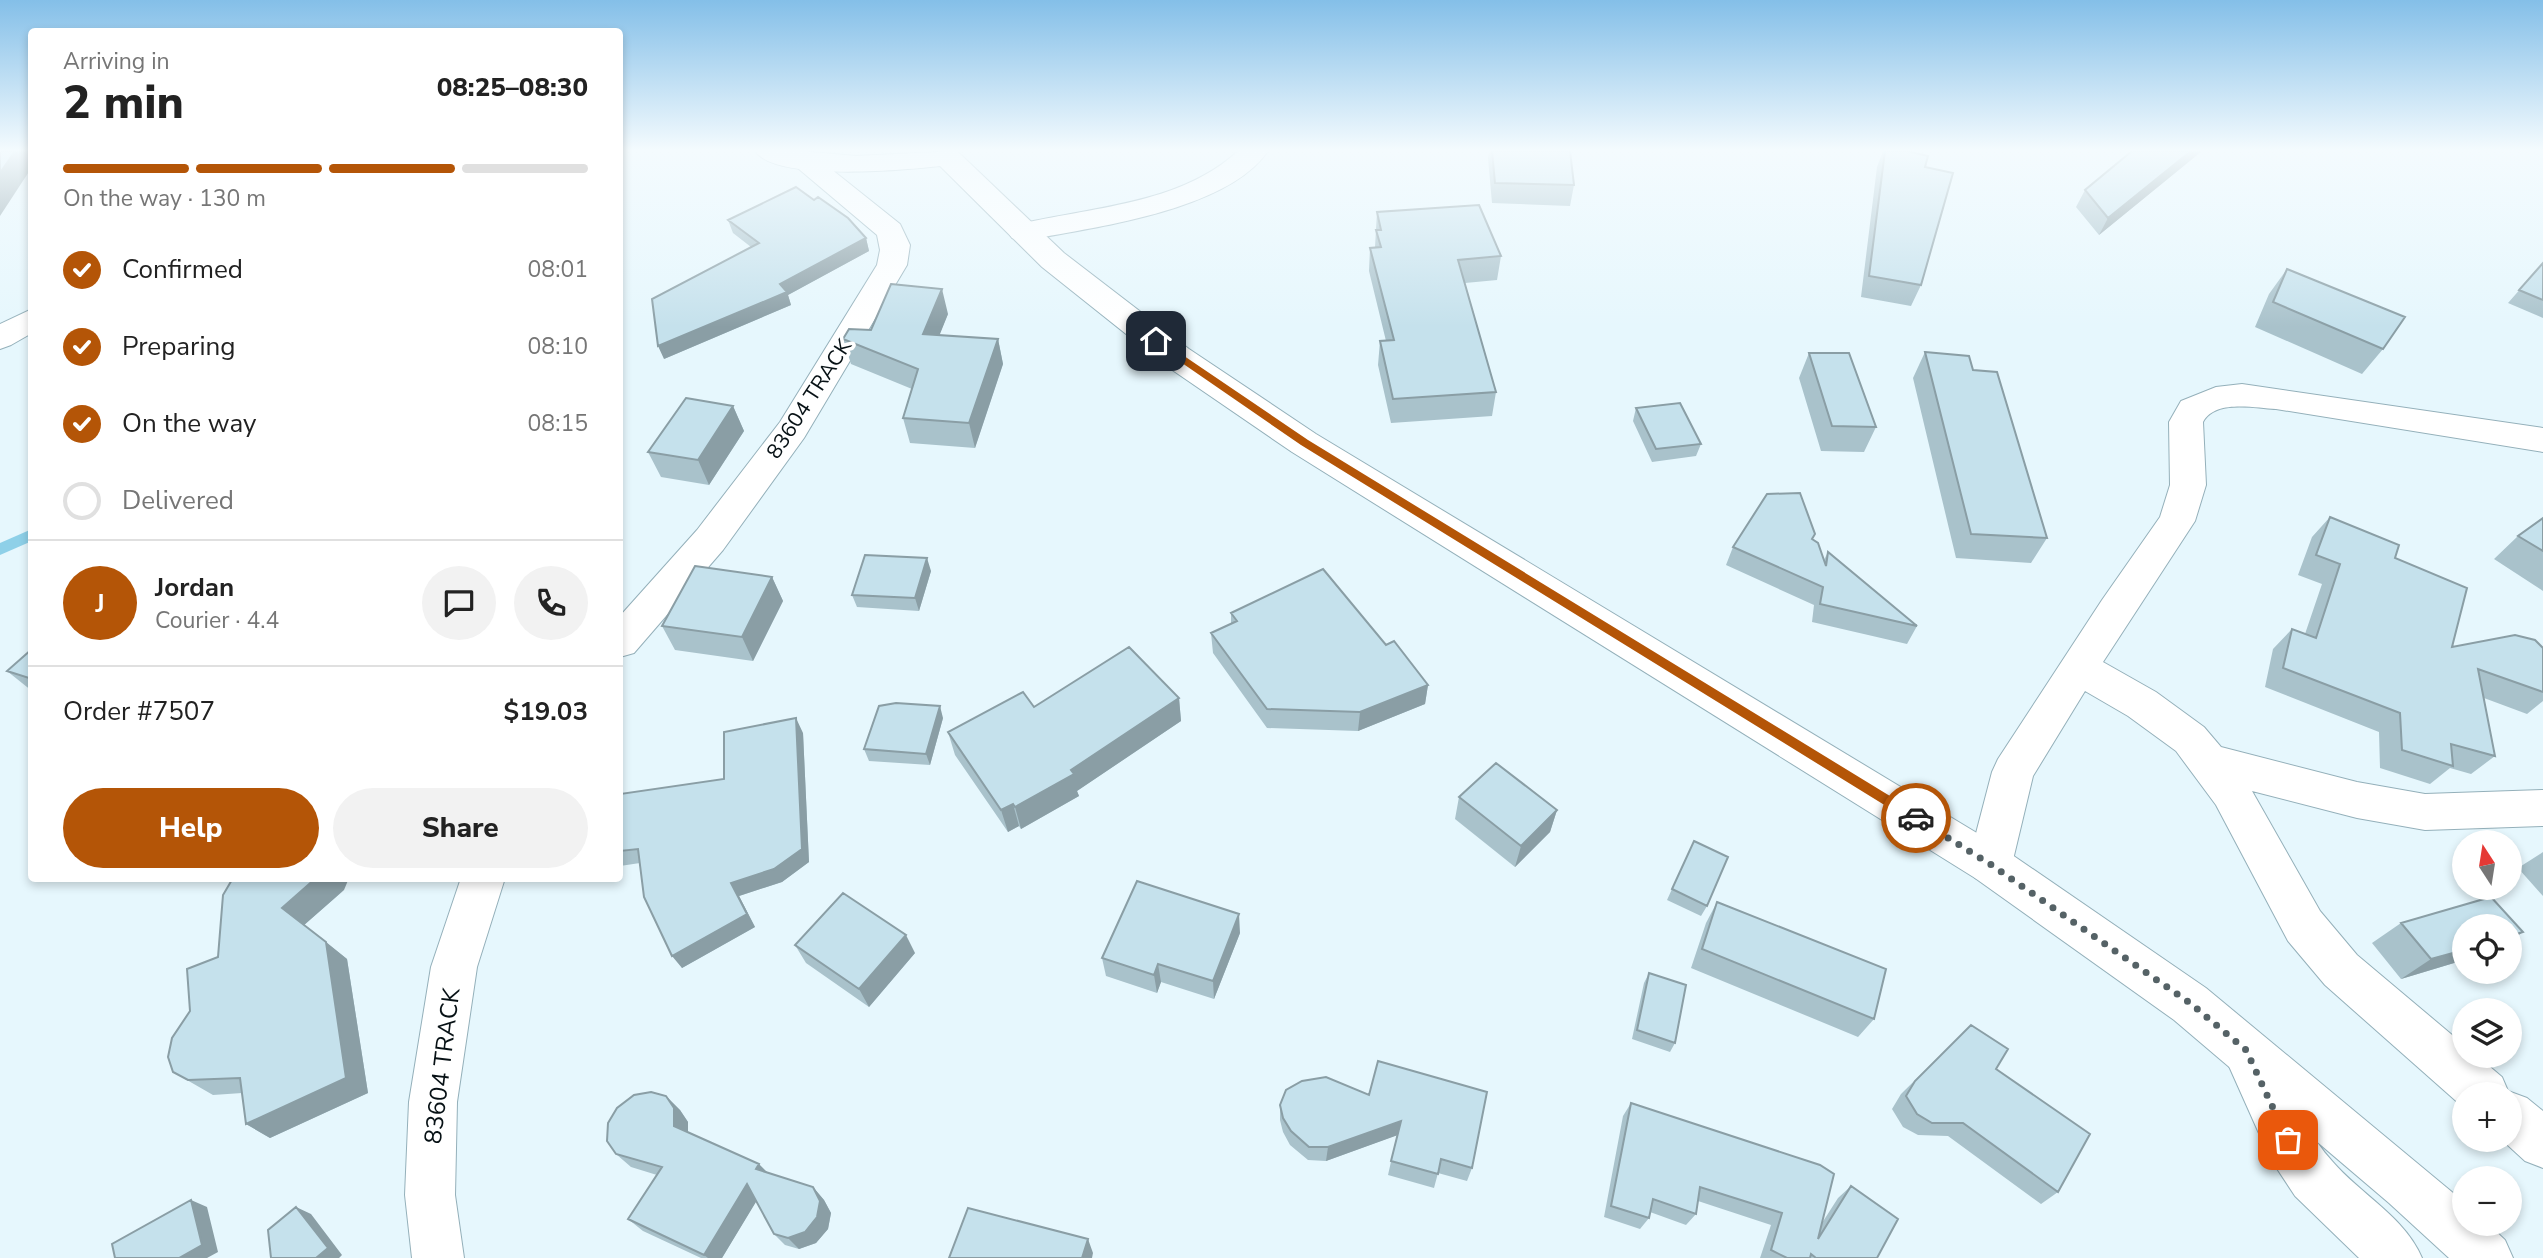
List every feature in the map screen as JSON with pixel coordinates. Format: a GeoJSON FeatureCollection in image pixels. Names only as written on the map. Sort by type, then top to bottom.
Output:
{"type":"FeatureCollection","features":[{"type":"Feature","properties":{"kind":"street","name":"83604 TRACK"},"geometry":{"type":"LineString","coordinates":[[623,639],[710,540],[792,430],[890,270],[896,255],[894,237],[864,210]]}},
{"type":"Feature","properties":{"kind":"street"},"geometry":{"type":"LineString","coordinates":[[1000,210],[1053,260],[1177,357],[1304,443],[1990,864],[2190,1003],[2407,1185],[2487,1258]]}},
{"type":"Feature","properties":{"kind":"street"},"geometry":{"type":"LineString","coordinates":[[1023,232],[1123,210]]}},
{"type":"Feature","properties":{"kind":"street"},"geometry":{"type":"LineString","coordinates":[[0,338],[28,321]]}},
{"type":"Feature","properties":{"kind":"street"},"geometry":{"type":"LineString","coordinates":[[1990,864],[2013,772],[2177,521],[2188,485],[2186,422],[2193,409],[2216,398],[2276,398],[2543,440]]}},
{"type":"Feature","properties":{"kind":"street"},"geometry":{"type":"LineString","coordinates":[[2079,668],[2173,724],[2209,762],[2231,792],[2304,926],[2341,970],[2471,1082]]}},
{"type":"Feature","properties":{"kind":"street"},"geometry":{"type":"LineString","coordinates":[[2209,762],[2357,800],[2425,812],[2543,808]]}},
{"type":"Feature","properties":{"kind":"street","name":"83604 TRACK"},"geometry":{"type":"LineString","coordinates":[[438,1258],[430,1195],[433,1102],[454,968],[482,882]]}},
{"type":"Feature","properties":{"kind":"street"},"geometry":{"type":"LineString","coordinates":[[2246,1050],[2288,1140],[2313,1178],[2396,1258]]}},
{"type":"Feature","properties":{"kind":"street"},"geometry":{"type":"LineString","coordinates":[[2522,1125],[2543,1143]]}},
{"type":"Feature","properties":{"kind":"building"},"geometry":{"type":"Polygon","coordinates":[[[749,210],[836,210],[848,218],[866,238],[780,284],[787,292],[658,346],[652,299],[759,243],[728,220],[749,210]]]}},
{"type":"Feature","properties":{"kind":"building"},"geometry":{"type":"Polygon","coordinates":[[[1481,210],[1501,256],[1458,260],[1496,392],[1393,399],[1380,341],[1394,340],[1370,248],[1381,247],[1376,230],[1381,230],[1377,212],[1481,210]]]}},
{"type":"Feature","properties":{"kind":"building"},"geometry":{"type":"Polygon","coordinates":[[[1877,210],[1943,210],[1921,285],[1869,276],[1877,210]]]}},
{"type":"Feature","properties":{"kind":"building"},"geometry":{"type":"Polygon","coordinates":[[[2101,210],[2118,210],[2108,218],[2101,210]]]}},
{"type":"Feature","properties":{"kind":"building"},"geometry":{"type":"Polygon","coordinates":[[[2543,263],[2543,300],[2519,290],[2543,263]]]}},
{"type":"Feature","properties":{"kind":"building"},"geometry":{"type":"Polygon","coordinates":[[[2287,269],[2405,317],[2383,349],[2273,302],[2287,269]]]}},
{"type":"Feature","properties":{"kind":"building"},"geometry":{"type":"Polygon","coordinates":[[[891,284],[942,289],[923,334],[998,339],[969,423],[903,418],[918,369],[843,339],[849,329],[871,330],[891,284]]]}},
{"type":"Feature","properties":{"kind":"building"},"geometry":{"type":"Polygon","coordinates":[[[1925,352],[1969,356],[1973,370],[1997,372],[2047,538],[1971,534],[1925,352]]]}},
{"type":"Feature","properties":{"kind":"building"},"geometry":{"type":"Polygon","coordinates":[[[1809,353],[1849,353],[1876,427],[1832,426],[1809,353]]]}},
{"type":"Feature","properties":{"kind":"building"},"geometry":{"type":"Polygon","coordinates":[[[686,398],[733,406],[698,460],[648,452],[686,398]]]}},
{"type":"Feature","properties":{"kind":"building"},"geometry":{"type":"Polygon","coordinates":[[[1680,403],[1701,444],[1656,449],[1636,408],[1680,403]]]}},
{"type":"Feature","properties":{"kind":"building"},"geometry":{"type":"Polygon","coordinates":[[[1800,493],[1815,534],[1812,539],[1818,543],[1826,566],[1828,552],[1917,626],[1820,604],[1823,587],[1733,547],[1767,494],[1800,493]]]}},
{"type":"Feature","properties":{"kind":"building"},"geometry":{"type":"Polygon","coordinates":[[[2330,517],[2399,545],[2395,558],[2467,588],[2452,647],[2515,635],[2535,640],[2543,648],[2543,692],[2478,669],[2495,756],[2451,744],[2453,766],[2402,750],[2400,713],[2283,668],[2292,629],[2316,638],[2340,564],[2316,555],[2330,517]]]}},
{"type":"Feature","properties":{"kind":"building"},"geometry":{"type":"Polygon","coordinates":[[[2543,518],[2543,551],[2518,536],[2543,518]]]}},
{"type":"Feature","properties":{"kind":"building"},"geometry":{"type":"Polygon","coordinates":[[[865,555],[927,558],[915,598],[852,595],[865,555]]]}},
{"type":"Feature","properties":{"kind":"building"},"geometry":{"type":"Polygon","coordinates":[[[695,566],[772,577],[742,637],[662,626],[695,566]]]}},
{"type":"Feature","properties":{"kind":"building"},"geometry":{"type":"Polygon","coordinates":[[[1323,569],[1386,645],[1394,641],[1428,685],[1360,712],[1267,709],[1211,633],[1237,621],[1231,613],[1323,569]]]}},
{"type":"Feature","properties":{"kind":"building"},"geometry":{"type":"Polygon","coordinates":[[[1129,647],[1179,698],[1071,770],[1074,774],[1015,807],[1013,804],[1001,810],[948,732],[1023,692],[1034,707],[1129,647]]]}},
{"type":"Feature","properties":{"kind":"building"},"geometry":{"type":"Polygon","coordinates":[[[28,653],[28,678],[7,671],[28,653]]]}},
{"type":"Feature","properties":{"kind":"building"},"geometry":{"type":"Polygon","coordinates":[[[896,703],[940,706],[926,754],[864,749],[879,706],[896,703]]]}},
{"type":"Feature","properties":{"kind":"building"},"geometry":{"type":"Polygon","coordinates":[[[796,718],[802,849],[774,869],[731,883],[747,914],[672,956],[644,897],[638,849],[623,851],[623,794],[724,779],[724,732],[796,718]]]}},
{"type":"Feature","properties":{"kind":"building"},"geometry":{"type":"Polygon","coordinates":[[[1496,763],[1557,810],[1521,846],[1459,797],[1496,763]]]}},
{"type":"Feature","properties":{"kind":"building"},"geometry":{"type":"Polygon","coordinates":[[[1694,841],[1728,857],[1707,906],[1672,889],[1694,841]]]}},
{"type":"Feature","properties":{"kind":"building"},"geometry":{"type":"Polygon","coordinates":[[[1137,881],[1239,914],[1213,981],[1158,964],[1154,975],[1102,958],[1137,881]]]}},
{"type":"Feature","properties":{"kind":"building"},"geometry":{"type":"Polygon","coordinates":[[[231,882],[311,882],[282,908],[326,942],[346,1078],[246,1124],[240,1078],[188,1080],[173,1072],[168,1057],[172,1038],[190,1011],[187,969],[218,957],[223,895],[231,882]]]}},
{"type":"Feature","properties":{"kind":"building"},"geometry":{"type":"Polygon","coordinates":[[[843,893],[906,935],[859,989],[795,945],[843,893]]]}},
{"type":"Feature","properties":{"kind":"building"},"geometry":{"type":"Polygon","coordinates":[[[2481,900],[2494,900],[2507,914],[2452,914],[2452,953],[2431,959],[2401,923],[2481,900]]]}},
{"type":"Feature","properties":{"kind":"building"},"geometry":{"type":"Polygon","coordinates":[[[1717,902],[1886,969],[1874,1019],[1702,949],[1717,902]]]}},
{"type":"Feature","properties":{"kind":"building"},"geometry":{"type":"Polygon","coordinates":[[[1649,973],[1686,985],[1675,1043],[1637,1030],[1649,973]]]}},
{"type":"Feature","properties":{"kind":"building"},"geometry":{"type":"Polygon","coordinates":[[[1971,1025],[2008,1049],[1996,1069],[2090,1134],[2058,1192],[1963,1123],[1932,1123],[1917,1114],[1906,1096],[1915,1081],[1971,1025]]]}},
{"type":"Feature","properties":{"kind":"building"},"geometry":{"type":"Polygon","coordinates":[[[1378,1061],[1487,1092],[1472,1168],[1441,1159],[1438,1174],[1391,1161],[1401,1121],[1328,1147],[1309,1147],[1291,1131],[1283,1118],[1280,1105],[1286,1090],[1302,1081],[1326,1077],[1369,1095],[1378,1061]]]}},
{"type":"Feature","properties":{"kind":"building"},"geometry":{"type":"Polygon","coordinates":[[[651,1092],[666,1096],[674,1108],[674,1126],[759,1164],[756,1169],[813,1187],[820,1201],[817,1217],[805,1232],[788,1238],[774,1234],[747,1184],[704,1255],[628,1219],[662,1167],[616,1154],[607,1141],[608,1123],[617,1108],[634,1095],[651,1092]]]}},
{"type":"Feature","properties":{"kind":"building"},"geometry":{"type":"Polygon","coordinates":[[[1631,1103],[1820,1165],[1834,1174],[1818,1239],[1851,1186],[1898,1219],[1877,1258],[1816,1258],[1811,1254],[1810,1258],[1787,1258],[1771,1250],[1782,1213],[1700,1187],[1696,1214],[1653,1199],[1649,1218],[1611,1206],[1631,1103]]]}},
{"type":"Feature","properties":{"kind":"building"},"geometry":{"type":"Polygon","coordinates":[[[191,1200],[202,1245],[179,1258],[115,1258],[112,1244],[191,1200]]]}},
{"type":"Feature","properties":{"kind":"building"},"geometry":{"type":"Polygon","coordinates":[[[296,1207],[328,1248],[316,1258],[271,1258],[268,1230],[296,1207]]]}},
{"type":"Feature","properties":{"kind":"building"},"geometry":{"type":"Polygon","coordinates":[[[968,1208],[1088,1239],[1082,1258],[949,1258],[968,1208]]]}},
{"type":"Feature","properties":{"kind":"waterway"},"geometry":{"type":"LineString","coordinates":[[0,549],[28,536]]}},
{"type":"Feature","properties":{"kind":"way so far"},"geometry":{"type":"LineString","coordinates":[[1916,818],[1990,864],[2190,1003],[2246,1050],[2288,1140]]}},
{"type":"Feature","properties":{"kind":"route"},"geometry":{"type":"LineString","coordinates":[[1156,341],[1304,443],[1916,818]]}}]}
